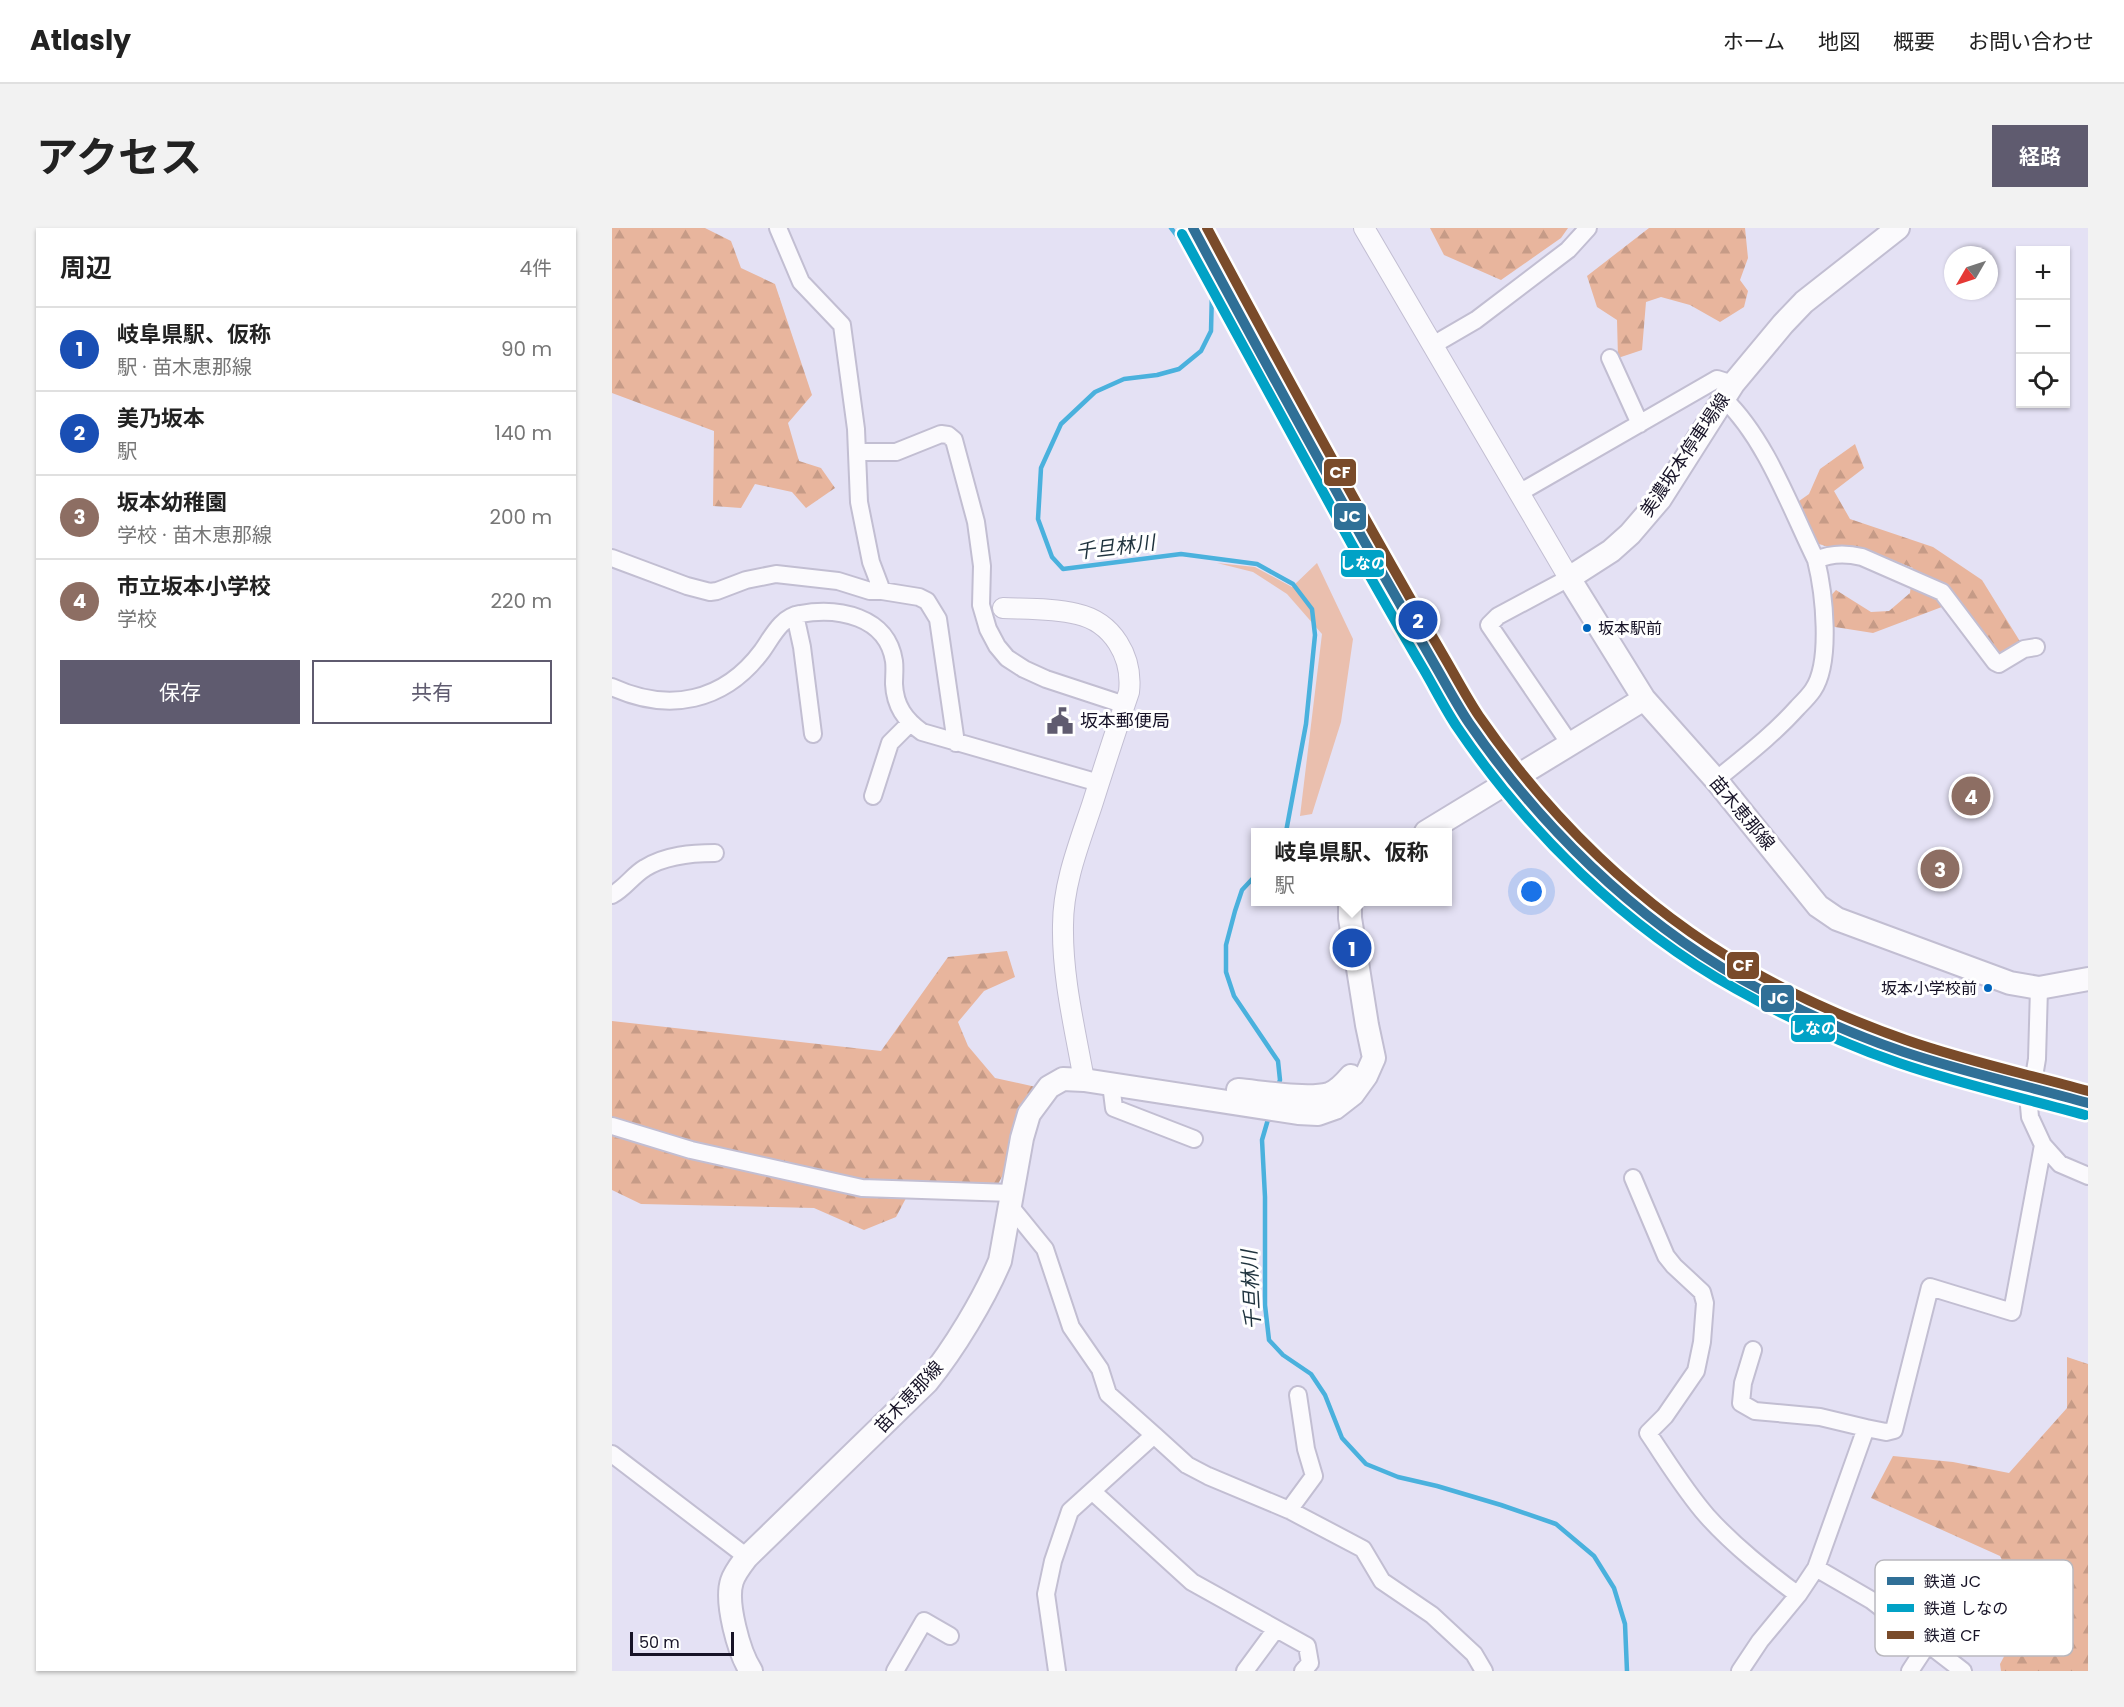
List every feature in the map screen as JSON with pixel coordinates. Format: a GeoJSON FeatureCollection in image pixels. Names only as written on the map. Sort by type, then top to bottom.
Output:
{"type":"FeatureCollection","features":[{"type":"Feature","properties":{"kind":"main road","name":"美濃坂本停車場線"},"geometry":{"type":"LineString","coordinates":[[1569,578],[1611,550],[1630,534],[1660,499],[1728,391],[1775,332],[1804,302],[1898,228]]}},
{"type":"Feature","properties":{"kind":"main road"},"geometry":{"type":"LineString","coordinates":[[1433,828],[1644,699],[1569,578]]}},
{"type":"Feature","properties":{"kind":"main road","name":"苗木恵那線"},"geometry":{"type":"LineString","coordinates":[[1644,699],[1716,780],[1818,906],[1837,919],[2010,983],[2039,988],[2088,979]]}},
{"type":"Feature","properties":{"kind":"main road","name":"苗木恵那線"},"geometry":{"type":"LineString","coordinates":[[751,1671],[739,1642],[730,1606],[731,1582],[737,1570],[747,1557],[927,1382],[942,1363],[993,1278],[1000,1261],[1022,1138],[1029,1114],[1049,1087],[1063,1078],[1296,1104],[1318,1114],[1335,1108],[1353,1094],[1366,1076],[1374,1058],[1350,918],[1350,906]]}},
{"type":"Feature","properties":{"kind":"main road","name":"苗木恵那線"},"geometry":{"type":"LineString","coordinates":[[1084,1080],[1141,1076],[1232,1096]]}},
{"type":"Feature","properties":{"kind":"street"},"geometry":{"type":"LineString","coordinates":[[778,228],[801,282],[842,325],[857,452],[859,502],[871,561],[882,591]]}},
{"type":"Feature","properties":{"kind":"street"},"geometry":{"type":"LineString","coordinates":[[1364,228],[1569,578],[1498,616],[1489,625],[1570,744]]}},
{"type":"Feature","properties":{"kind":"street"},"geometry":{"type":"LineString","coordinates":[[1432,345],[1476,320],[1568,250],[1587,228]]}},
{"type":"Feature","properties":{"kind":"street"},"geometry":{"type":"LineString","coordinates":[[1610,358],[1640,424]]}},
{"type":"Feature","properties":{"kind":"street"},"geometry":{"type":"LineString","coordinates":[[1519,493],[1717,379],[1728,391],[1737,411],[1759,440],[1816,560],[1824,600],[1824,652],[1820,676],[1813,691],[1769,737],[1716,780]]}},
{"type":"Feature","properties":{"kind":"street"},"geometry":{"type":"LineString","coordinates":[[857,452],[896,452],[941,434],[948,435],[954,440],[976,522],[982,566],[981,604],[988,629],[997,646],[1007,657],[1024,669],[1046,680],[1125,705]]}},
{"type":"Feature","properties":{"kind":"street"},"geometry":{"type":"LineString","coordinates":[[1816,560],[1828,555],[1862,557],[1942,592],[1995,662],[1999,664],[2024,649],[2036,647]]}},
{"type":"Feature","properties":{"kind":"street"},"geometry":{"type":"LineString","coordinates":[[612,558],[687,586],[710,592],[746,580],[776,574],[838,581],[870,591],[919,597],[927,601],[938,619],[956,743]]}},
{"type":"Feature","properties":{"kind":"street"},"geometry":{"type":"LineString","coordinates":[[1003,608],[1080,614],[1102,626],[1121,645],[1130,670],[1129,692],[1069,877],[1063,924],[1072,1015],[1084,1080]]}},
{"type":"Feature","properties":{"kind":"street"},"geometry":{"type":"LineString","coordinates":[[612,687],[652,701],[692,699],[720,689],[747,668],[785,620],[795,615],[811,612],[844,614],[861,618],[877,628],[890,646],[894,662],[895,700],[910,723],[922,732],[1099,783]]}},
{"type":"Feature","properties":{"kind":"street"},"geometry":{"type":"LineString","coordinates":[[795,615],[802,647],[813,734]]}},
{"type":"Feature","properties":{"kind":"street"},"geometry":{"type":"LineString","coordinates":[[873,796],[890,743],[910,723]]}},
{"type":"Feature","properties":{"kind":"street"},"geometry":{"type":"LineString","coordinates":[[612,895],[645,868],[657,862],[687,853],[715,853]]}},
{"type":"Feature","properties":{"kind":"street"},"geometry":{"type":"LineString","coordinates":[[2039,988],[2037,1059],[2029,1106],[2030,1117],[2043,1144],[2060,1164],[2088,1176]]}},
{"type":"Feature","properties":{"kind":"street"},"geometry":{"type":"LineString","coordinates":[[1111,1084],[1114,1108],[1194,1139]]}},
{"type":"Feature","properties":{"kind":"street"},"geometry":{"type":"LineString","coordinates":[[612,1126],[691,1150],[862,1188],[1011,1199],[1045,1249],[1071,1327],[1100,1369],[1108,1394],[1187,1465],[1289,1510],[1363,1549],[1382,1581],[1432,1615],[1474,1654],[1484,1671]]}},
{"type":"Feature","properties":{"kind":"street"},"geometry":{"type":"LineString","coordinates":[[1753,1350],[1743,1383],[1741,1403],[1755,1411],[1820,1417],[1886,1432],[1894,1430],[1930,1287],[2012,1312],[2043,1144]]}},
{"type":"Feature","properties":{"kind":"street"},"geometry":{"type":"LineString","coordinates":[[1633,1178],[1666,1256],[1702,1292],[1705,1303],[1702,1342],[1696,1371],[1665,1416],[1648,1433],[1706,1514],[1734,1543],[1798,1595]]}},
{"type":"Feature","properties":{"kind":"street"},"geometry":{"type":"LineString","coordinates":[[1289,1510],[1314,1476],[1306,1449],[1298,1395]]}},
{"type":"Feature","properties":{"kind":"street"},"geometry":{"type":"LineString","coordinates":[[1740,1671],[1816,1568],[1866,1428]]}},
{"type":"Feature","properties":{"kind":"street"},"geometry":{"type":"LineString","coordinates":[[1057,1671],[1046,1594],[1053,1561],[1070,1511],[1154,1435]]}},
{"type":"Feature","properties":{"kind":"street"},"geometry":{"type":"LineString","coordinates":[[612,1454],[747,1557]]}},
{"type":"Feature","properties":{"kind":"street"},"geometry":{"type":"LineString","coordinates":[[1092,1491],[1192,1582],[1307,1646],[1310,1663],[1303,1671]]}},
{"type":"Feature","properties":{"kind":"street"},"geometry":{"type":"LineString","coordinates":[[1816,1568],[1875,1603]]}},
{"type":"Feature","properties":{"kind":"street"},"geometry":{"type":"LineString","coordinates":[[895,1671],[924,1621],[950,1636]]}},
{"type":"Feature","properties":{"kind":"street"},"geometry":{"type":"LineString","coordinates":[[1245,1671],[1276,1629]]}},
{"type":"Feature","properties":{"kind":"street"},"geometry":{"type":"LineString","coordinates":[[1910,1671],[1920,1656]]}},
{"type":"Feature","properties":{"kind":"street"},"geometry":{"type":"LineString","coordinates":[[1942,1656],[1963,1671]]}},
{"type":"Feature","properties":{"kind":"shaded area"},"geometry":{"type":"Polygon","coordinates":[[[1217,563],[1255,567],[1292,587],[1317,563],[1353,639],[1341,722],[1312,814],[1300,816],[1322,634],[1287,594],[1253,572],[1217,563]]]}},
{"type":"Feature","properties":{"kind":"green space"},"geometry":{"type":"Polygon","coordinates":[[[612,228],[705,228],[731,241],[741,268],[775,284],[812,395],[788,423],[799,461],[821,468],[835,488],[806,508],[792,492],[755,484],[741,508],[713,506],[714,431],[612,393],[612,228]]]}},
{"type":"Feature","properties":{"kind":"green space"},"geometry":{"type":"Polygon","coordinates":[[[1430,228],[1568,228],[1561,238],[1501,280],[1444,255],[1430,228]]]}},
{"type":"Feature","properties":{"kind":"green space"},"geometry":{"type":"Polygon","coordinates":[[[1649,228],[1745,228],[1748,258],[1740,280],[1748,291],[1744,307],[1720,322],[1690,305],[1661,297],[1646,302],[1642,350],[1618,358],[1617,320],[1597,307],[1587,276],[1649,228]]]}},
{"type":"Feature","properties":{"kind":"green space"},"geometry":{"type":"Polygon","coordinates":[[[1855,444],[1864,468],[1834,491],[1850,519],[1933,547],[1982,580],[2021,643],[1997,657],[1955,602],[1873,633],[1835,627],[1826,622],[1826,601],[1836,590],[1871,612],[1889,611],[1910,593],[1913,568],[1892,560],[1848,553],[1806,540],[1792,506],[1809,494],[1820,469],[1855,444]]]}},
{"type":"Feature","properties":{"kind":"green space"},"geometry":{"type":"Polygon","coordinates":[[[1007,951],[1015,977],[984,991],[958,1022],[968,1046],[995,1078],[1036,1087],[1012,1158],[997,1186],[914,1183],[896,1217],[864,1230],[814,1208],[641,1204],[612,1190],[612,1021],[881,1051],[948,957],[1007,951]]]}},
{"type":"Feature","properties":{"kind":"green space"},"geometry":{"type":"Polygon","coordinates":[[[2067,1357],[2088,1364],[2088,1671],[2001,1671],[2000,1664],[2004,1656],[2073,1656],[2073,1560],[2002,1560],[2000,1556],[1871,1498],[1893,1456],[1953,1462],[2009,1473],[2067,1408],[2067,1357]]]}},
{"type":"Feature","properties":{"kind":"waterway","name":"千旦林川"},"geometry":{"type":"LineString","coordinates":[[1171,228],[1193,257],[1212,291],[1211,331],[1201,351],[1179,369],[1157,375],[1124,379],[1095,392],[1061,424],[1041,468],[1038,519],[1052,557],[1063,569],[1181,554],[1257,564],[1293,584],[1312,609],[1315,635],[1306,724],[1287,828]]}},
{"type":"Feature","properties":{"kind":"waterway","name":"千旦林川"},"geometry":{"type":"LineString","coordinates":[[1251,880],[1242,890],[1235,911],[1226,945],[1226,972],[1234,996],[1278,1061],[1280,1080],[1277,1088]]}},
{"type":"Feature","properties":{"kind":"waterway","name":"千旦林川"},"geometry":{"type":"LineString","coordinates":[[1269,1116],[1262,1140],[1265,1197],[1265,1305],[1269,1340],[1283,1355],[1311,1374],[1325,1395],[1342,1438],[1366,1464],[1398,1477],[1501,1505],[1556,1524],[1594,1556],[1614,1588],[1625,1624],[1627,1671]]}},
{"type":"Feature","properties":{"kind":"rail line","name":"JC"},"geometry":{"type":"LineString","coordinates":[[1193,228],[1342,502],[1465,716],[1526,798],[1591,866],[1626,898],[1701,954],[1741,979],[1801,1010],[1862,1037],[1904,1052],[2088,1103]]}},
{"type":"Feature","properties":{"kind":"rail line","name":"CF"},"geometry":{"type":"LineString","coordinates":[[1207,228],[1354,498],[1475,709],[1535,789],[1599,857],[1670,917],[1708,944],[1766,979],[1805,999],[1865,1025],[1929,1048],[2088,1091]]}},
{"type":"Feature","properties":{"kind":"rail line","name":"しなの"},"geometry":{"type":"LineString","coordinates":[[1182,234],[1351,543],[1453,720],[1485,766],[1547,840],[1618,907],[1656,937],[1736,989],[1796,1020],[1878,1056],[1922,1071],[2085,1115]]}},
{"type":"Feature","properties":{"kind":"place","name":"美乃坂本"},"geometry":{"type":"Point","coordinates":[1418,620]}},
{"type":"Feature","properties":{"kind":"place","name":"坂本駅前"},"geometry":{"type":"Point","coordinates":[1587,628]}},
{"type":"Feature","properties":{"kind":"place","name":"坂本郵便局"},"geometry":{"type":"Point","coordinates":[1060,721]}},
{"type":"Feature","properties":{"kind":"place","name":"市立坂本小学校"},"geometry":{"type":"Point","coordinates":[1971,796]}},
{"type":"Feature","properties":{"kind":"place","name":"坂本幼稚園"},"geometry":{"type":"Point","coordinates":[1940,869]}},
{"type":"Feature","properties":{"kind":"place","name":"岐阜県駅、仮称"},"geometry":{"type":"Point","coordinates":[1352,948]}},
{"type":"Feature","properties":{"kind":"place","name":"坂本小学校前"},"geometry":{"type":"Point","coordinates":[1988,988]}}]}
